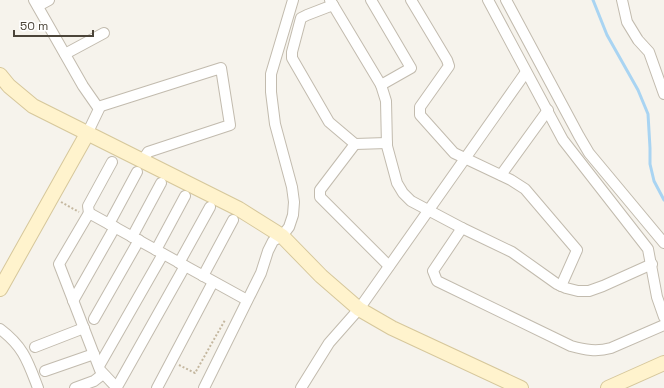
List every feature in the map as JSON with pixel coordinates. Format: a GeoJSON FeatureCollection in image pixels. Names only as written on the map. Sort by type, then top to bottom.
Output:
{"type":"FeatureCollection","features":[{"type":"Feature","properties":{"kind":"street"},"geometry":{"type":"LineString","coordinates":[[0,289],[87,134],[99,108],[83,86],[36,3],[49,0]]}},
{"type":"Feature","properties":{"kind":"street"},"geometry":{"type":"LineString","coordinates":[[204,388],[261,273],[268,250],[273,241],[282,236],[289,226],[293,215],[294,202],[292,187],[272,110],[271,74],[293,0]]}},
{"type":"Feature","properties":{"kind":"street"},"geometry":{"type":"LineString","coordinates":[[371,0],[411,68],[381,85]]}},
{"type":"Feature","properties":{"kind":"street"},"geometry":{"type":"LineString","coordinates":[[411,0],[447,60],[449,66],[420,107],[420,114],[454,153],[511,180],[528,192],[577,250],[561,286]]}},
{"type":"Feature","properties":{"kind":"street"},"geometry":{"type":"LineString","coordinates":[[488,0],[563,140],[648,249],[658,297],[664,317]]}},
{"type":"Feature","properties":{"kind":"street"},"geometry":{"type":"LineString","coordinates":[[506,0],[579,136],[590,153],[664,243]]}},
{"type":"Feature","properties":{"kind":"street"},"geometry":{"type":"LineString","coordinates":[[622,0],[627,22],[638,40],[649,52],[664,94]]}},
{"type":"Feature","properties":{"kind":"street"},"geometry":{"type":"LineString","coordinates":[[387,143],[355,144],[329,122],[292,58],[292,52],[301,18],[307,14],[332,2],[381,85],[386,101],[387,143],[396,183],[411,201],[512,252],[561,286],[578,291],[589,291],[603,286],[652,264]]}},
{"type":"Feature","properties":{"kind":"street"},"geometry":{"type":"LineString","coordinates":[[65,54],[104,33]]}},
{"type":"Feature","properties":{"kind":"street"},"geometry":{"type":"LineString","coordinates":[[73,301],[148,152],[230,124],[221,68],[98,107]]}},
{"type":"Feature","properties":{"kind":"street"},"geometry":{"type":"LineString","coordinates":[[301,388],[329,342],[360,309],[526,72]]}},
{"type":"Feature","properties":{"kind":"street"},"geometry":{"type":"LineString","coordinates":[[0,75],[9,86],[33,106],[87,134],[140,167],[239,209],[282,236],[321,276],[360,309],[392,328],[521,388]]}},
{"type":"Feature","properties":{"kind":"street"},"geometry":{"type":"LineString","coordinates":[[501,175],[548,110]]}},
{"type":"Feature","properties":{"kind":"street"},"geometry":{"type":"LineString","coordinates":[[355,144],[320,190],[320,197],[389,266]]}},
{"type":"Feature","properties":{"kind":"street"},"geometry":{"type":"LineString","coordinates":[[112,162],[88,206],[88,214],[59,264],[101,370],[117,388],[210,207]]}},
{"type":"Feature","properties":{"kind":"street"},"geometry":{"type":"LineString","coordinates":[[94,319],[136,239],[161,183]]}},
{"type":"Feature","properties":{"kind":"street"},"geometry":{"type":"LineString","coordinates":[[75,388],[94,381],[101,370],[185,196]]}},
{"type":"Feature","properties":{"kind":"street"},"geometry":{"type":"LineString","coordinates":[[88,214],[112,225],[247,300]]}},
{"type":"Feature","properties":{"kind":"street"},"geometry":{"type":"LineString","coordinates":[[203,276],[233,220]]}},
{"type":"Feature","properties":{"kind":"street"},"geometry":{"type":"LineString","coordinates":[[462,228],[433,271],[437,281],[571,346],[591,350],[604,350],[664,325]]}},
{"type":"Feature","properties":{"kind":"street"},"geometry":{"type":"LineString","coordinates":[[157,388],[213,282]]}},
{"type":"Feature","properties":{"kind":"street"},"geometry":{"type":"LineString","coordinates":[[35,347],[84,328]]}},
{"type":"Feature","properties":{"kind":"street"},"geometry":{"type":"LineString","coordinates":[[0,329],[22,350],[38,388]]}},
{"type":"Feature","properties":{"kind":"street"},"geometry":{"type":"LineString","coordinates":[[45,371],[94,354]]}},
{"type":"Feature","properties":{"kind":"street"},"geometry":{"type":"LineString","coordinates":[[608,388],[664,363]]}},
{"type":"Feature","properties":{"kind":"path"},"geometry":{"type":"LineString","coordinates":[[52,197],[88,214]]}},
{"type":"Feature","properties":{"kind":"path"},"geometry":{"type":"LineString","coordinates":[[170,361],[195,373],[228,316]]}},
{"type":"Feature","properties":{"kind":"waterway"},"geometry":{"type":"LineString","coordinates":[[593,0],[607,35],[638,90],[648,114],[650,164],[654,181],[664,200]]}}]}
